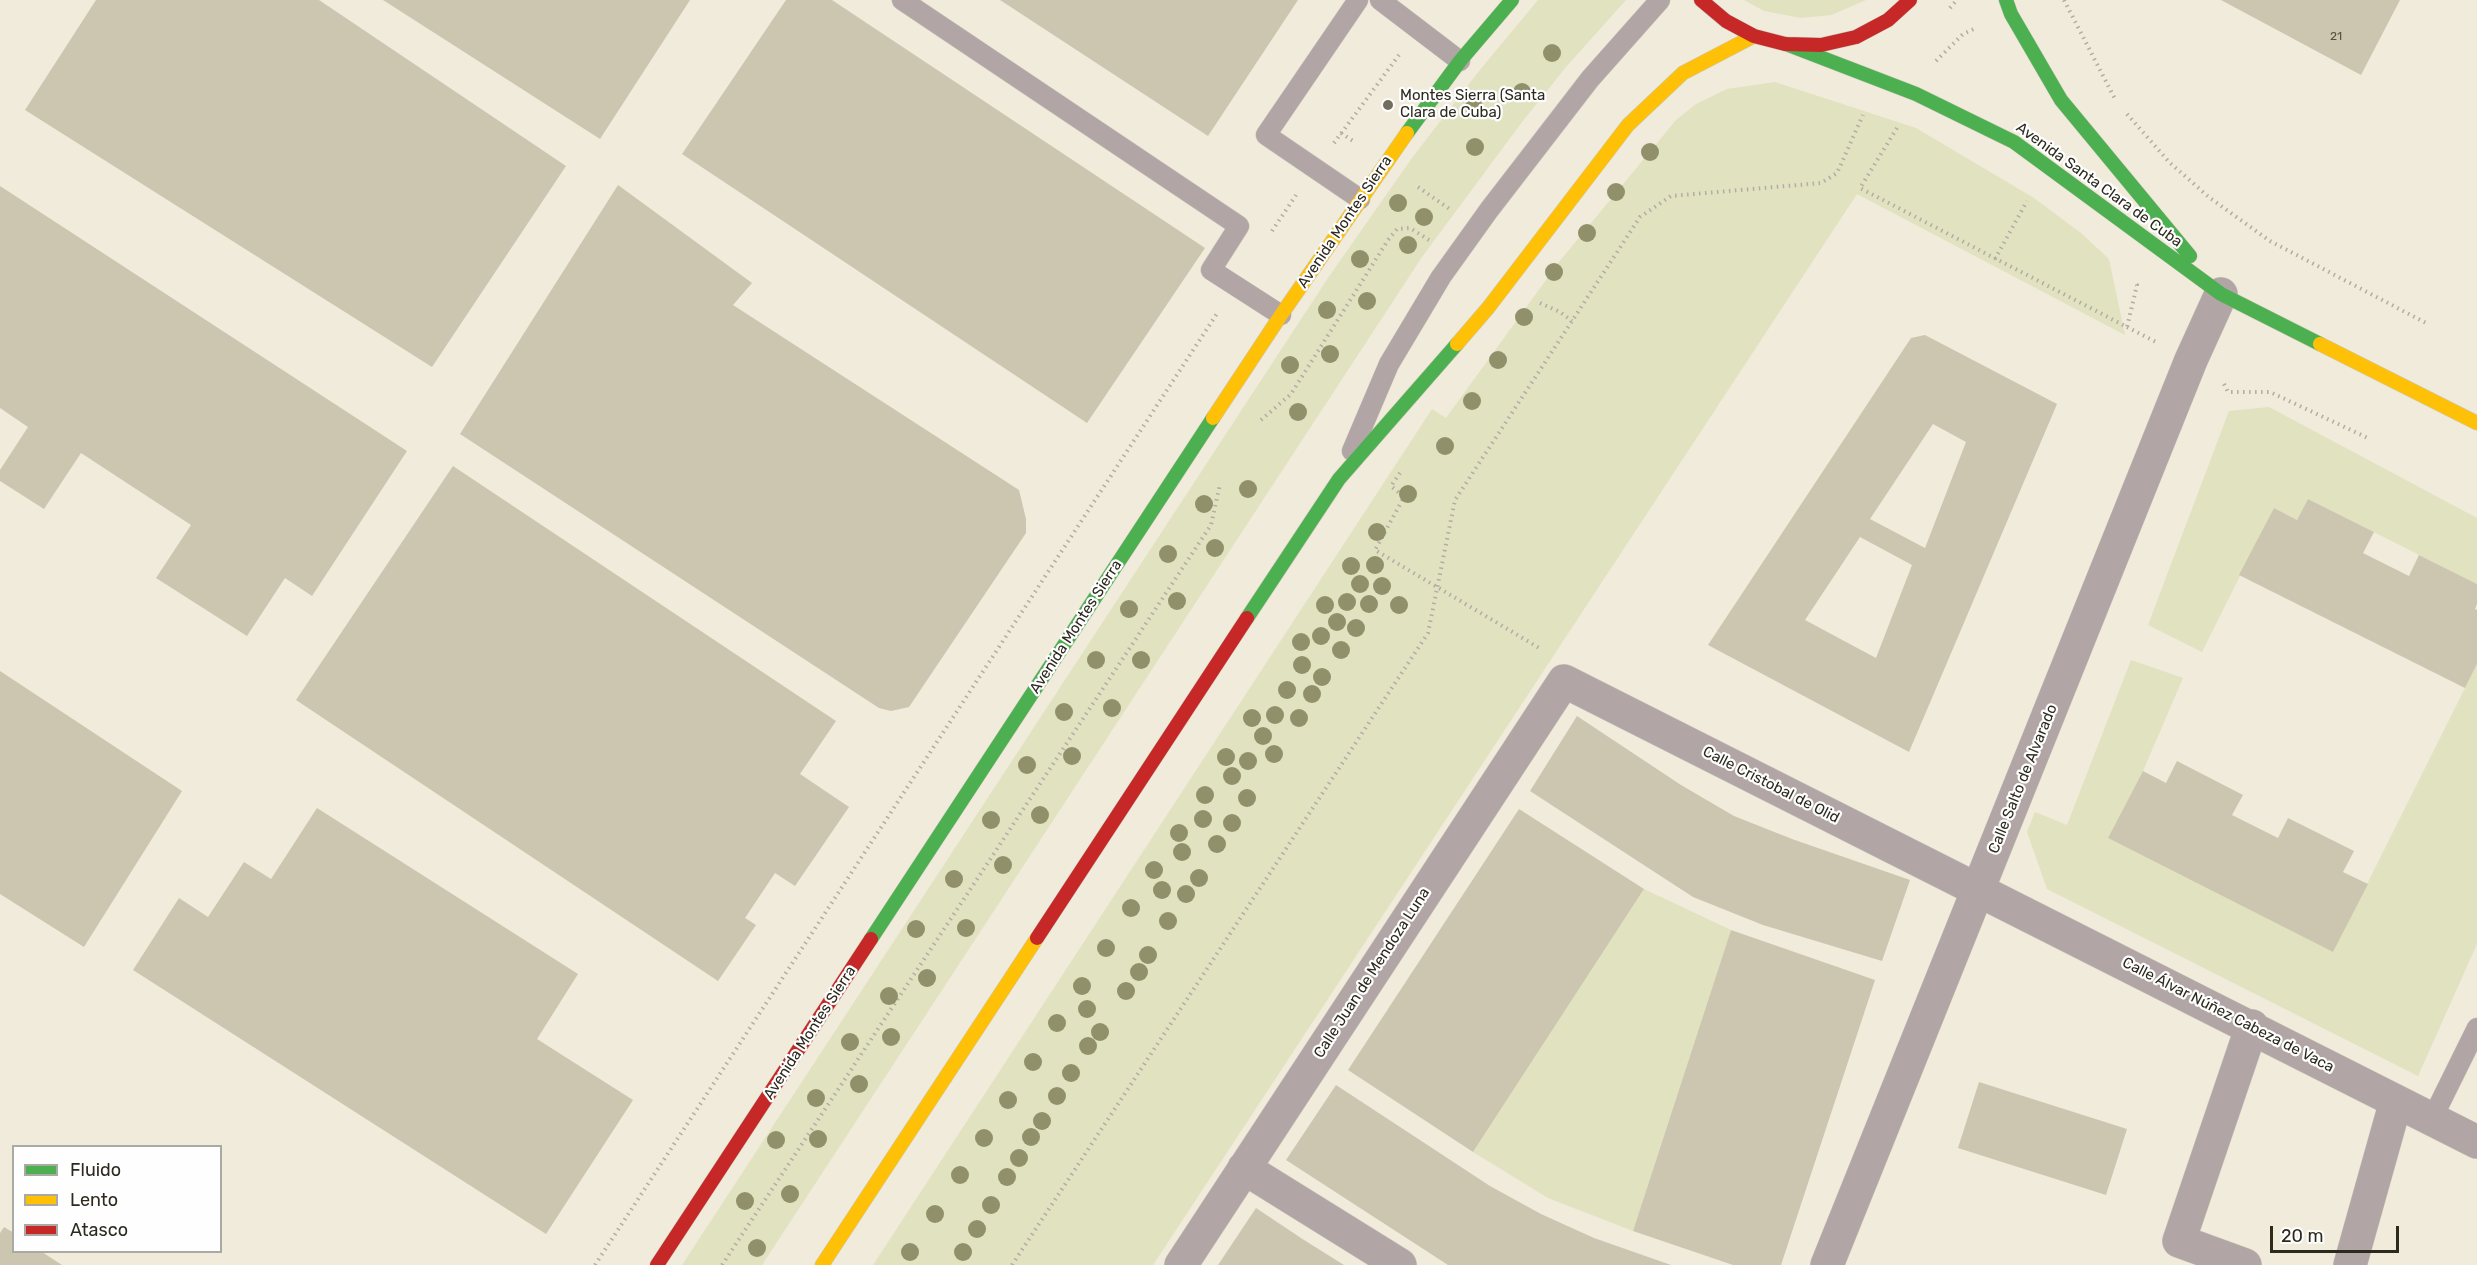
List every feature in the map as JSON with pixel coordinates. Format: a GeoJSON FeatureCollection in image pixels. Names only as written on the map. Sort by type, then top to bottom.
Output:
{"type":"FeatureCollection","features":[{"type":"Feature","properties":{"kind":"main road"},"geometry":{"type":"LineString","coordinates":[[1701,0],[1726,21],[1754,36],[1785,44],[1821,45],[1856,37],[1888,20],[1910,0]]}},
{"type":"Feature","properties":{"kind":"main road","name":"Avenida Santa Clara de Cuba"},"geometry":{"type":"LineString","coordinates":[[2006,0],[2011,14],[2061,100],[2221,294]]}},
{"type":"Feature","properties":{"kind":"main road","name":"Avenida Montes Sierra"},"geometry":{"type":"LineString","coordinates":[[657,1265],[1281,315],[1384,163],[1506,2]]}},
{"type":"Feature","properties":{"kind":"main road"},"geometry":{"type":"LineString","coordinates":[[822,1265],[1339,479],[1427,381],[1501,291],[1628,125],[1683,74],[1754,36]]}},
{"type":"Feature","properties":{"kind":"main road","name":"Avenida Santa Clara de Cuba"},"geometry":{"type":"LineString","coordinates":[[1785,44],[1916,94],[2014,142],[2221,294],[2477,423]]}},
{"type":"Feature","properties":{"kind":"street","name":"Calle Salto de Alvarado"},"geometry":{"type":"LineString","coordinates":[[1827,1265],[2191,360],[2221,294]]}},
{"type":"Feature","properties":{"kind":"street","name":"Calle Cristobal de Olid"},"geometry":{"type":"LineString","coordinates":[[1564,681],[1978,889]]}},
{"type":"Feature","properties":{"kind":"street","name":"Calle Juan de Mendoza Luna"},"geometry":{"type":"LineString","coordinates":[[1181,1265],[1564,681]]}},
{"type":"Feature","properties":{"kind":"street","name":"Calle Álvar Núñez Cabeza de Vaca"},"geometry":{"type":"LineString","coordinates":[[1978,889],[2477,1142]]}},
{"type":"Feature","properties":{"kind":"street"},"geometry":{"type":"LineString","coordinates":[[2245,1265],[2179,1241],[2252,1026]]}},
{"type":"Feature","properties":{"kind":"street"},"geometry":{"type":"LineString","coordinates":[[2350,1265],[2396,1101]]}},
{"type":"Feature","properties":{"kind":"street"},"geometry":{"type":"LineString","coordinates":[[1244,1168],[1400,1265]]}},
{"type":"Feature","properties":{"kind":"lane"},"geometry":{"type":"LineString","coordinates":[[902,0],[1239,226],[1211,270],[1281,315]]}},
{"type":"Feature","properties":{"kind":"lane"},"geometry":{"type":"LineString","coordinates":[[1358,0],[1266,135],[1360,199]]}},
{"type":"Feature","properties":{"kind":"lane"},"geometry":{"type":"LineString","coordinates":[[1380,0],[1460,61]]}},
{"type":"Feature","properties":{"kind":"lane"},"geometry":{"type":"LineString","coordinates":[[1339,479],[1389,364],[1454,258],[1590,79],[1660,0]]}},
{"type":"Feature","properties":{"kind":"lane"},"geometry":{"type":"LineString","coordinates":[[2432,1119],[2477,1028]]}},
{"type":"Feature","properties":{"kind":"path"},"geometry":{"type":"LineString","coordinates":[[2064,0],[2115,100]]}},
{"type":"Feature","properties":{"kind":"path"},"geometry":{"type":"LineString","coordinates":[[1929,68],[1963,34],[1983,25]]}},
{"type":"Feature","properties":{"kind":"path"},"geometry":{"type":"LineString","coordinates":[[595,1265],[1236,286],[1315,168],[1419,29]]}},
{"type":"Feature","properties":{"kind":"path"},"geometry":{"type":"LineString","coordinates":[[2123,108],[2169,162],[2210,198],[2270,241],[2426,322]]}},
{"type":"Feature","properties":{"kind":"path"},"geometry":{"type":"LineString","coordinates":[[1897,127],[1860,188],[2217,372],[2228,392],[2270,392],[2370,439]]}},
{"type":"Feature","properties":{"kind":"path"},"geometry":{"type":"LineString","coordinates":[[1341,133],[1476,227]]}},
{"type":"Feature","properties":{"kind":"path"},"geometry":{"type":"LineString","coordinates":[[1012,1265],[1428,633],[1455,500],[1640,218],[1671,196],[1821,183]]}},
{"type":"Feature","properties":{"kind":"path"},"geometry":{"type":"LineString","coordinates":[[1995,259],[2028,200]]}},
{"type":"Feature","properties":{"kind":"path"},"geometry":{"type":"LineString","coordinates":[[1258,423],[1292,394],[1397,229],[1410,228],[1454,258]]}},
{"type":"Feature","properties":{"kind":"path"},"geometry":{"type":"LineString","coordinates":[[2127,327],[2137,285],[2131,277]]}},
{"type":"Feature","properties":{"kind":"path"},"geometry":{"type":"LineString","coordinates":[[1501,291],[1518,301],[1542,303],[1572,321]]}},
{"type":"Feature","properties":{"kind":"path"},"geometry":{"type":"LineString","coordinates":[[1404,467],[1391,486],[1404,497],[1375,550],[1545,651],[1564,681]]}},
{"type":"Feature","properties":{"kind":"path"},"geometry":{"type":"LineString","coordinates":[[723,1265],[1211,525],[1222,479]]}},
{"type":"Feature","properties":{"kind":"green space"},"geometry":{"type":"Polygon","coordinates":[[[1538,0],[1626,0],[1566,67],[1522,122],[1422,257],[762,1265],[682,1265],[1328,278],[1412,158],[1479,71],[1538,0]]]}},
{"type":"Feature","properties":{"kind":"green space"},"geometry":{"type":"Polygon","coordinates":[[[1744,0],[1866,0],[1831,15],[1801,18],[1764,11],[1744,0]]]}},
{"type":"Feature","properties":{"kind":"green space"},"geometry":{"type":"Polygon","coordinates":[[[1775,82],[1916,128],[2034,198],[2081,233],[2109,259],[2125,335],[1857,194],[1153,1265],[873,1265],[1432,409],[1446,418],[1559,262],[1676,120],[1696,104],[1727,89],[1775,82]]]}},
{"type":"Feature","properties":{"kind":"green space"},"geometry":{"type":"Polygon","coordinates":[[[2269,407],[2477,518],[2477,584],[2308,499],[2297,520],[2274,508],[2202,652],[2148,625],[2229,411],[2269,407]]]}},
{"type":"Feature","properties":{"kind":"green space"},"geometry":{"type":"Polygon","coordinates":[[[2131,660],[2183,678],[2143,771],[2108,838],[2333,952],[2477,664],[2477,944],[2418,1076],[2047,889],[2027,832],[2035,812],[2067,825],[2131,660]]]}},
{"type":"Feature","properties":{"kind":"green space"},"geometry":{"type":"Polygon","coordinates":[[[1644,889],[1731,930],[1633,1231],[1548,1198],[1473,1152],[1644,889]]]}},
{"type":"Feature","properties":{"kind":"building"},"geometry":{"type":"Polygon","coordinates":[[[96,0],[319,0],[566,166],[432,367],[25,110],[96,0]]]}},
{"type":"Feature","properties":{"kind":"building"},"geometry":{"type":"Polygon","coordinates":[[[383,0],[690,0],[600,139],[383,0]]]}},
{"type":"Feature","properties":{"kind":"building"},"geometry":{"type":"Polygon","coordinates":[[[786,0],[832,0],[1205,248],[1087,423],[682,154],[786,0]]]}},
{"type":"Feature","properties":{"kind":"building"},"geometry":{"type":"Polygon","coordinates":[[[1000,0],[1298,0],[1208,136],[1000,0]]]}},
{"type":"Feature","properties":{"kind":"building"},"geometry":{"type":"Polygon","coordinates":[[[2221,0],[2400,0],[2361,75],[2221,0]]]}},
{"type":"Feature","properties":{"kind":"building"},"geometry":{"type":"Polygon","coordinates":[[[618,185],[752,283],[733,305],[1019,490],[1026,519],[1026,533],[909,707],[891,711],[879,708],[460,434],[618,185]]]}},
{"type":"Feature","properties":{"kind":"building"},"geometry":{"type":"Polygon","coordinates":[[[0,186],[407,451],[312,596],[285,578],[247,636],[156,578],[191,525],[81,453],[44,509],[0,481],[0,470],[28,427],[0,408],[0,186]]]}},
{"type":"Feature","properties":{"kind":"building"},"geometry":{"type":"Polygon","coordinates":[[[1925,335],[2057,404],[1909,752],[1708,645],[1911,338],[1925,335]],[[1933,424],[1870,519],[1925,548],[1966,442],[1933,424]],[[1860,537],[1805,620],[1876,658],[1912,565],[1860,537]]]}},
{"type":"Feature","properties":{"kind":"building"},"geometry":{"type":"Polygon","coordinates":[[[453,466],[836,721],[800,774],[849,807],[795,886],[775,873],[745,918],[756,925],[718,981],[296,700],[453,466]]]}},
{"type":"Feature","properties":{"kind":"building"},"geometry":{"type":"Polygon","coordinates":[[[2308,499],[2374,532],[2363,553],[2409,576],[2419,555],[2477,584],[2475,609],[2477,610],[2477,664],[2465,688],[2239,575],[2274,508],[2297,520],[2308,499]]]}},
{"type":"Feature","properties":{"kind":"building"},"geometry":{"type":"Polygon","coordinates":[[[0,671],[182,791],[84,947],[0,894],[0,671]]]}},
{"type":"Feature","properties":{"kind":"building"},"geometry":{"type":"Polygon","coordinates":[[[1577,716],[1681,785],[1734,816],[1910,880],[1882,961],[1763,925],[1693,897],[1530,791],[1577,716]]]}},
{"type":"Feature","properties":{"kind":"building"},"geometry":{"type":"Polygon","coordinates":[[[2177,761],[2243,795],[2232,815],[2278,838],[2288,818],[2354,851],[2343,872],[2368,884],[2333,952],[2108,838],[2143,771],[2166,783],[2177,761]]]}},
{"type":"Feature","properties":{"kind":"building"},"geometry":{"type":"Polygon","coordinates":[[[317,808],[578,974],[537,1039],[633,1100],[546,1234],[133,970],[179,898],[208,917],[244,862],[271,879],[317,808]]]}},
{"type":"Feature","properties":{"kind":"building"},"geometry":{"type":"Polygon","coordinates":[[[1519,809],[1644,889],[1473,1152],[1348,1070],[1519,809]]]}},
{"type":"Feature","properties":{"kind":"building"},"geometry":{"type":"Polygon","coordinates":[[[1731,930],[1875,980],[1781,1265],[1733,1265],[1633,1231],[1731,930]]]}},
{"type":"Feature","properties":{"kind":"building"},"geometry":{"type":"Polygon","coordinates":[[[1979,1082],[2127,1129],[2106,1195],[1958,1148],[1979,1082]]]}},
{"type":"Feature","properties":{"kind":"building"},"geometry":{"type":"Polygon","coordinates":[[[1336,1085],[1490,1186],[1541,1214],[1594,1238],[1671,1265],[1448,1265],[1286,1160],[1336,1085]]]}},
{"type":"Feature","properties":{"kind":"building"},"geometry":{"type":"Polygon","coordinates":[[[1256,1208],[1304,1240],[1344,1265],[1218,1265],[1256,1208]]]}},
{"type":"Feature","properties":{"kind":"building"},"geometry":{"type":"Polygon","coordinates":[[[4,1227],[12,1232],[12,1253],[44,1253],[62,1265],[0,1265],[0,1233],[4,1227]]]}},
{"type":"Feature","properties":{"kind":"traffic: fast"},"geometry":{"type":"LineString","coordinates":[[1407,133],[1460,61],[1512,0]]}},
{"type":"Feature","properties":{"kind":"traffic: fast"},"geometry":{"type":"LineString","coordinates":[[2006,0],[2011,14],[2061,100],[2190,256]]}},
{"type":"Feature","properties":{"kind":"traffic: fast"},"geometry":{"type":"LineString","coordinates":[[1786,44],[1916,94],[2014,142],[2221,294],[2320,344]]}},
{"type":"Feature","properties":{"kind":"traffic: fast"},"geometry":{"type":"LineString","coordinates":[[1247,618],[1339,479],[1457,344]]}},
{"type":"Feature","properties":{"kind":"traffic: fast"},"geometry":{"type":"LineString","coordinates":[[871,939],[1213,418]]}},
{"type":"Feature","properties":{"kind":"traffic: slow"},"geometry":{"type":"LineString","coordinates":[[1457,344],[1488,308],[1628,125],[1683,73],[1754,36]]}},
{"type":"Feature","properties":{"kind":"traffic: slow"},"geometry":{"type":"LineString","coordinates":[[1213,418],[1407,133]]}},
{"type":"Feature","properties":{"kind":"traffic: slow"},"geometry":{"type":"LineString","coordinates":[[2320,344],[2477,423]]}},
{"type":"Feature","properties":{"kind":"traffic: slow"},"geometry":{"type":"LineString","coordinates":[[822,1265],[1037,938]]}},
{"type":"Feature","properties":{"kind":"traffic: jam"},"geometry":{"type":"LineString","coordinates":[[1701,0],[1726,21],[1754,36],[1785,44],[1821,45],[1856,37],[1888,20],[1910,0]]}},
{"type":"Feature","properties":{"kind":"traffic: jam"},"geometry":{"type":"LineString","coordinates":[[1037,938],[1247,618]]}},
{"type":"Feature","properties":{"kind":"traffic: jam"},"geometry":{"type":"LineString","coordinates":[[657,1265],[871,939]]}},
{"type":"Feature","properties":{"kind":"place","name":"Montes Sierra (Santa Clara de Cuba)"},"geometry":{"type":"Point","coordinates":[1388,105]}}]}
